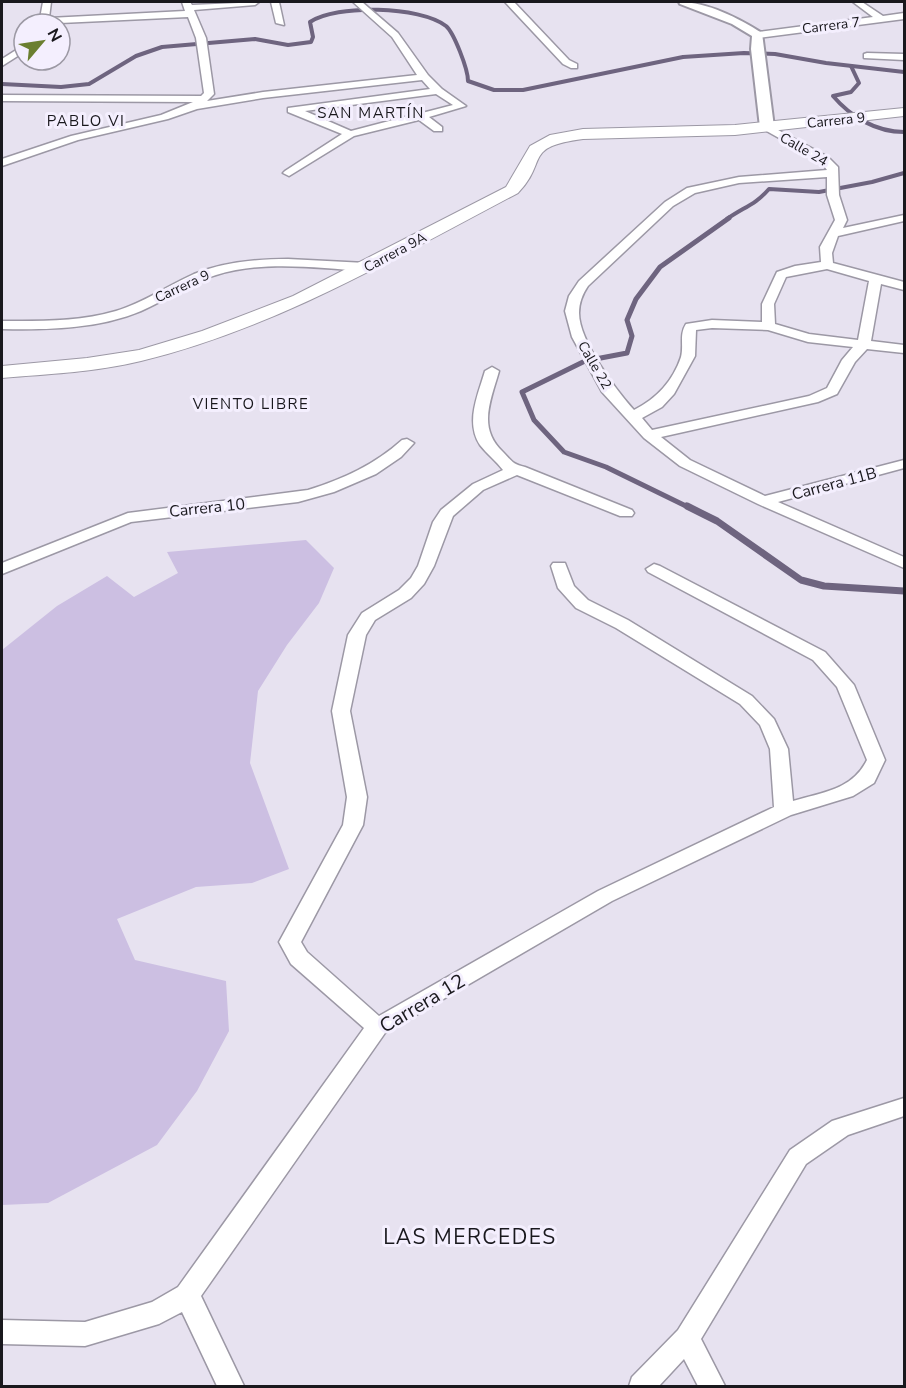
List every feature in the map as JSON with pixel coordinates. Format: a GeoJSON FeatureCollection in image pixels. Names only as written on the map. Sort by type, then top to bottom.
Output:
{"type":"FeatureCollection","features":[{"type":"Feature","properties":{"kind":"main road","name":"Carrera 9"},"geometry":{"type":"LineString","coordinates":[[767,127],[904,112]]}},
{"type":"Feature","properties":{"kind":"main road","name":"Carrera 9A"},"geometry":{"type":"LineString","coordinates":[[2,372],[97,363],[141,355],[267,314],[366,267],[512,190],[521,181],[531,153],[540,144],[560,137],[583,134],[692,132],[767,127]]}},
{"type":"Feature","properties":{"kind":"street"},"geometry":{"type":"LineString","coordinates":[[72,20],[255,2]]}},
{"type":"Feature","properties":{"kind":"street"},"geometry":{"type":"LineString","coordinates":[[276,2],[281,23]]}},
{"type":"Feature","properties":{"kind":"street"},"geometry":{"type":"LineString","coordinates":[[509,2],[566,62],[574,66]]}},
{"type":"Feature","properties":{"kind":"street"},"geometry":{"type":"LineString","coordinates":[[684,2],[736,22],[758,34]]}},
{"type":"Feature","properties":{"kind":"street"},"geometry":{"type":"LineString","coordinates":[[857,2],[865,2]]}},
{"type":"Feature","properties":{"kind":"street"},"geometry":{"type":"LineString","coordinates":[[857,2],[882,19]]}},
{"type":"Feature","properties":{"kind":"street"},"geometry":{"type":"LineString","coordinates":[[289,173],[350,134],[461,106],[438,91],[424,77],[395,35],[359,4]]}},
{"type":"Feature","properties":{"kind":"street"},"geometry":{"type":"LineString","coordinates":[[2,163],[75,138],[164,117],[199,103],[208,94],[202,42],[187,8]]}},
{"type":"Feature","properties":{"kind":"street","name":"Carrera 7"},"geometry":{"type":"LineString","coordinates":[[758,34],[904,16]]}},
{"type":"Feature","properties":{"kind":"street","name":"Calle 24"},"geometry":{"type":"LineString","coordinates":[[758,34],[758,53],[767,127],[824,159],[832,167],[833,191],[841,220],[836,233],[826,245],[825,258],[828,265]]}},
{"type":"Feature","properties":{"kind":"street"},"geometry":{"type":"LineString","coordinates":[[867,56],[904,57]]}},
{"type":"Feature","properties":{"kind":"street"},"geometry":{"type":"LineString","coordinates":[[2,98],[199,103],[424,77]]}},
{"type":"Feature","properties":{"kind":"street"},"geometry":{"type":"LineString","coordinates":[[292,110],[438,91]]}},
{"type":"Feature","properties":{"kind":"street"},"geometry":{"type":"LineString","coordinates":[[263,95],[292,110],[350,134]]}},
{"type":"Feature","properties":{"kind":"street"},"geometry":{"type":"LineString","coordinates":[[392,97],[438,129]]}},
{"type":"Feature","properties":{"kind":"street","name":"Calle 22"},"geometry":{"type":"LineString","coordinates":[[832,173],[739,180],[710,185],[681,195],[583,284],[575,296],[573,321],[607,389],[649,435],[685,463],[763,501],[904,563]]}},
{"type":"Feature","properties":{"kind":"street"},"geometry":{"type":"LineString","coordinates":[[836,233],[904,218]]}},
{"type":"Feature","properties":{"kind":"street","name":"Carrera 9"},"geometry":{"type":"LineString","coordinates":[[2,325],[55,325],[105,318],[137,308],[178,285],[230,268],[274,263],[366,267]]}},
{"type":"Feature","properties":{"kind":"street"},"geometry":{"type":"LineString","coordinates":[[769,326],[768,304],[781,276],[795,270],[828,265],[904,286]]}},
{"type":"Feature","properties":{"kind":"street"},"geometry":{"type":"LineString","coordinates":[[649,435],[813,399],[832,391],[849,360],[864,344],[876,279]]}},
{"type":"Feature","properties":{"kind":"street"},"geometry":{"type":"LineString","coordinates":[[633,417],[657,404],[667,394],[688,356],[688,332],[691,327],[712,324],[769,326],[807,338],[904,349]]}},
{"type":"Feature","properties":{"kind":"street"},"geometry":{"type":"LineString","coordinates":[[492,372],[478,421],[486,443],[510,468],[626,513]]}},
{"type":"Feature","properties":{"kind":"street","name":"Carrera 10"},"geometry":{"type":"LineString","coordinates":[[2,569],[102,526],[128,518],[298,497],[320,492],[379,467],[392,459],[407,443]]}},
{"type":"Feature","properties":{"kind":"street","name":"Carrera 11B"},"geometry":{"type":"LineString","coordinates":[[763,501],[904,464]]}},
{"type":"Feature","properties":{"kind":"street"},"geometry":{"type":"LineString","coordinates":[[377,1027],[299,958],[290,942],[353,825],[357,796],[341,711],[357,635],[368,617],[405,594],[418,580],[426,566],[441,522],[447,513],[478,487],[509,474],[510,468]]}},
{"type":"Feature","properties":{"kind":"street"},"geometry":{"type":"LineString","coordinates":[[559,566],[566,588],[582,604],[622,624],[746,700],[768,723],[779,749],[784,810]]}},
{"type":"Feature","properties":{"kind":"street","name":"Carrera 12"},"geometry":{"type":"LineString","coordinates":[[2,1332],[85,1334],[159,1312],[187,1295],[377,1027],[605,896],[784,810],[846,792],[867,779],[876,760],[845,685],[819,656],[654,569]]}},
{"type":"Feature","properties":{"kind":"street"},"geometry":{"type":"LineString","coordinates":[[642,1386],[687,1338],[798,1157],[840,1128],[904,1107]]}},
{"type":"Feature","properties":{"kind":"street"},"geometry":{"type":"LineString","coordinates":[[187,1295],[231,1386]]}},
{"type":"Feature","properties":{"kind":"street"},"geometry":{"type":"LineString","coordinates":[[687,1338],[712,1386]]}},
{"type":"Feature","properties":{"kind":"shaded area"},"geometry":{"type":"Polygon","coordinates":[[[306,540],[334,568],[319,603],[287,645],[258,691],[250,763],[289,869],[252,883],[196,887],[117,919],[135,960],[226,981],[229,1031],[197,1091],[157,1145],[48,1203],[2,1205],[2,650],[57,606],[107,576],[134,597],[178,573],[167,552],[306,540]]]}},
{"type":"Feature","properties":{"kind":"waterway"},"geometry":{"type":"LineString","coordinates":[[2,84],[61,87],[89,84],[136,56],[162,47],[255,39],[288,45],[311,42],[313,37],[310,22],[322,16],[358,10],[417,14],[434,19],[446,26],[460,52],[468,81],[494,90],[523,90],[683,57],[744,53],[775,54],[826,63],[904,72]]}},
{"type":"Feature","properties":{"kind":"waterway"},"geometry":{"type":"LineString","coordinates":[[851,66],[859,83],[851,92],[833,96],[865,122],[884,129],[904,132]]}},
{"type":"Feature","properties":{"kind":"waterway"},"geometry":{"type":"LineString","coordinates":[[727,219],[754,202],[769,189],[819,192],[872,182],[904,173]]}},
{"type":"Feature","properties":{"kind":"waterway"},"geometry":{"type":"LineString","coordinates":[[690,508],[606,467],[564,452],[534,420],[522,392],[585,361],[627,353],[632,336],[627,320],[636,299],[660,267],[729,218]]}},
{"type":"Feature","properties":{"kind":"waterway"},"geometry":{"type":"LineString","coordinates":[[687,506],[717,521],[801,580],[824,586],[904,591]]}},
{"type":"Feature","properties":{"kind":"district","name":"SAN MARTÍN"},"geometry":{"type":"Point","coordinates":[371,113]}},
{"type":"Feature","properties":{"kind":"district","name":"PABLO VI"},"geometry":{"type":"Point","coordinates":[86,121]}},
{"type":"Feature","properties":{"kind":"district","name":"VIENTO LIBRE"},"geometry":{"type":"Point","coordinates":[251,404]}},
{"type":"Feature","properties":{"kind":"district","name":"LAS MERCEDES"},"geometry":{"type":"Point","coordinates":[470,1237]}}]}
